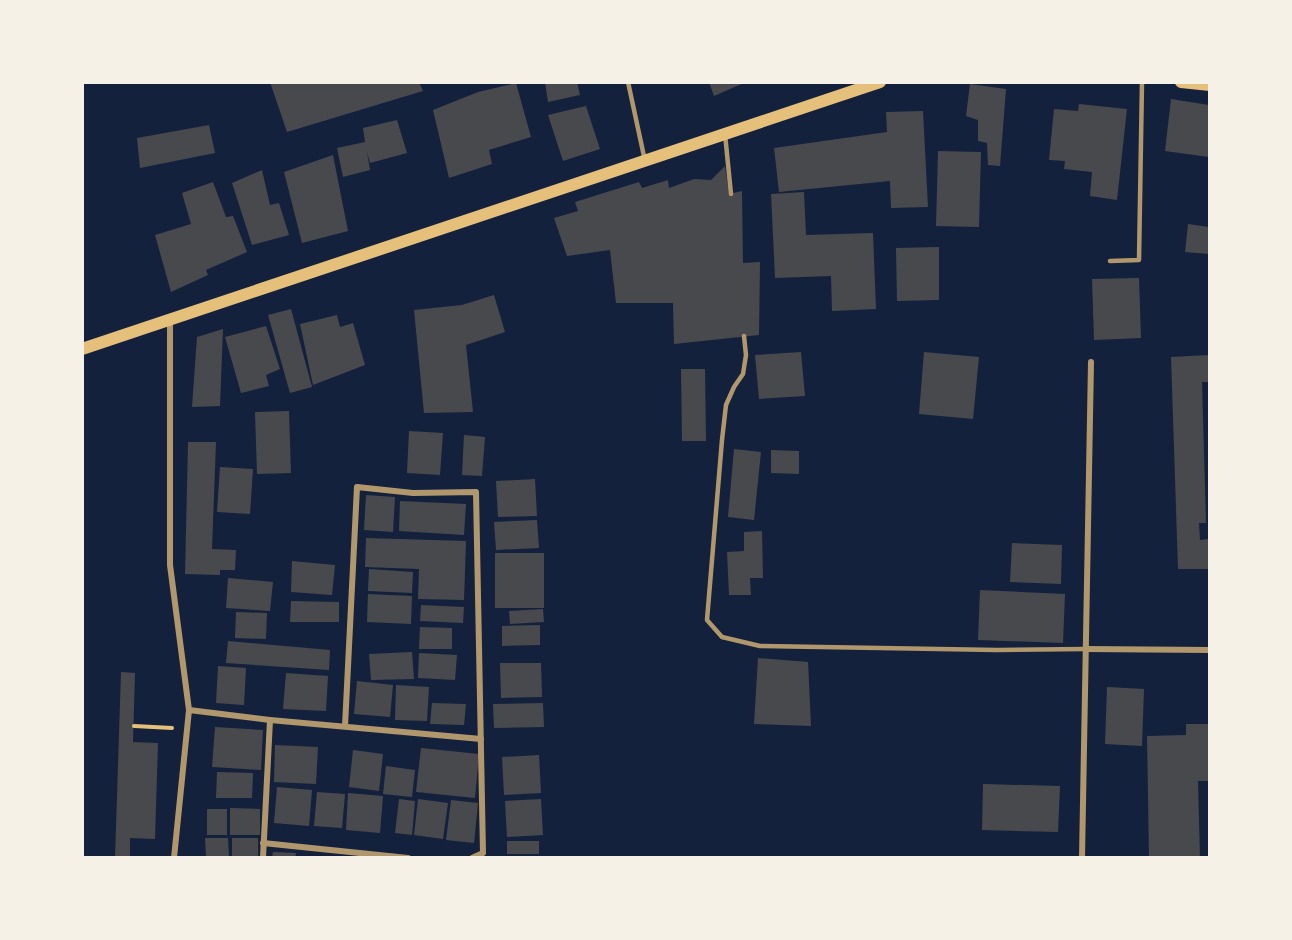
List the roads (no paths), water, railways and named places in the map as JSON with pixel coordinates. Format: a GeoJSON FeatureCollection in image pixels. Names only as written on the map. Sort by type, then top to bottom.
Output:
{"type":"FeatureCollection","features":[{"type":"Feature","properties":{"kind":"main road"},"geometry":{"type":"LineString","coordinates":[[82,349],[880,82]]}},
{"type":"Feature","properties":{"kind":"main road"},"geometry":{"type":"LineString","coordinates":[[1181,82],[1209,85]]}},
{"type":"Feature","properties":{"kind":"street"},"geometry":{"type":"LineString","coordinates":[[170,319],[170,565],[189,710],[174,858]]}},
{"type":"Feature","properties":{"kind":"street"},"geometry":{"type":"LineString","coordinates":[[1082,858],[1091,362]]}},
{"type":"Feature","properties":{"kind":"street"},"geometry":{"type":"LineString","coordinates":[[345,726],[357,487],[413,493],[476,492],[483,853],[472,858]]}},
{"type":"Feature","properties":{"kind":"street"},"geometry":{"type":"LineString","coordinates":[[1085,649],[1209,650]]}},
{"type":"Feature","properties":{"kind":"street"},"geometry":{"type":"LineString","coordinates":[[189,710],[270,720],[481,739]]}},
{"type":"Feature","properties":{"kind":"street"},"geometry":{"type":"LineString","coordinates":[[263,858],[270,720]]}},
{"type":"Feature","properties":{"kind":"street"},"geometry":{"type":"LineString","coordinates":[[263,843],[408,858]]}},
{"type":"Feature","properties":{"kind":"lane"},"geometry":{"type":"LineString","coordinates":[[628,82],[645,160]]}},
{"type":"Feature","properties":{"kind":"lane"},"geometry":{"type":"LineString","coordinates":[[1110,261],[1139,260],[1142,82]]}},
{"type":"Feature","properties":{"kind":"lane"},"geometry":{"type":"LineString","coordinates":[[725,134],[731,194]]}},
{"type":"Feature","properties":{"kind":"lane"},"geometry":{"type":"LineString","coordinates":[[744,336],[746,355],[743,374],[726,405],[707,620],[722,637],[760,646],[1085,649]]}}]}
